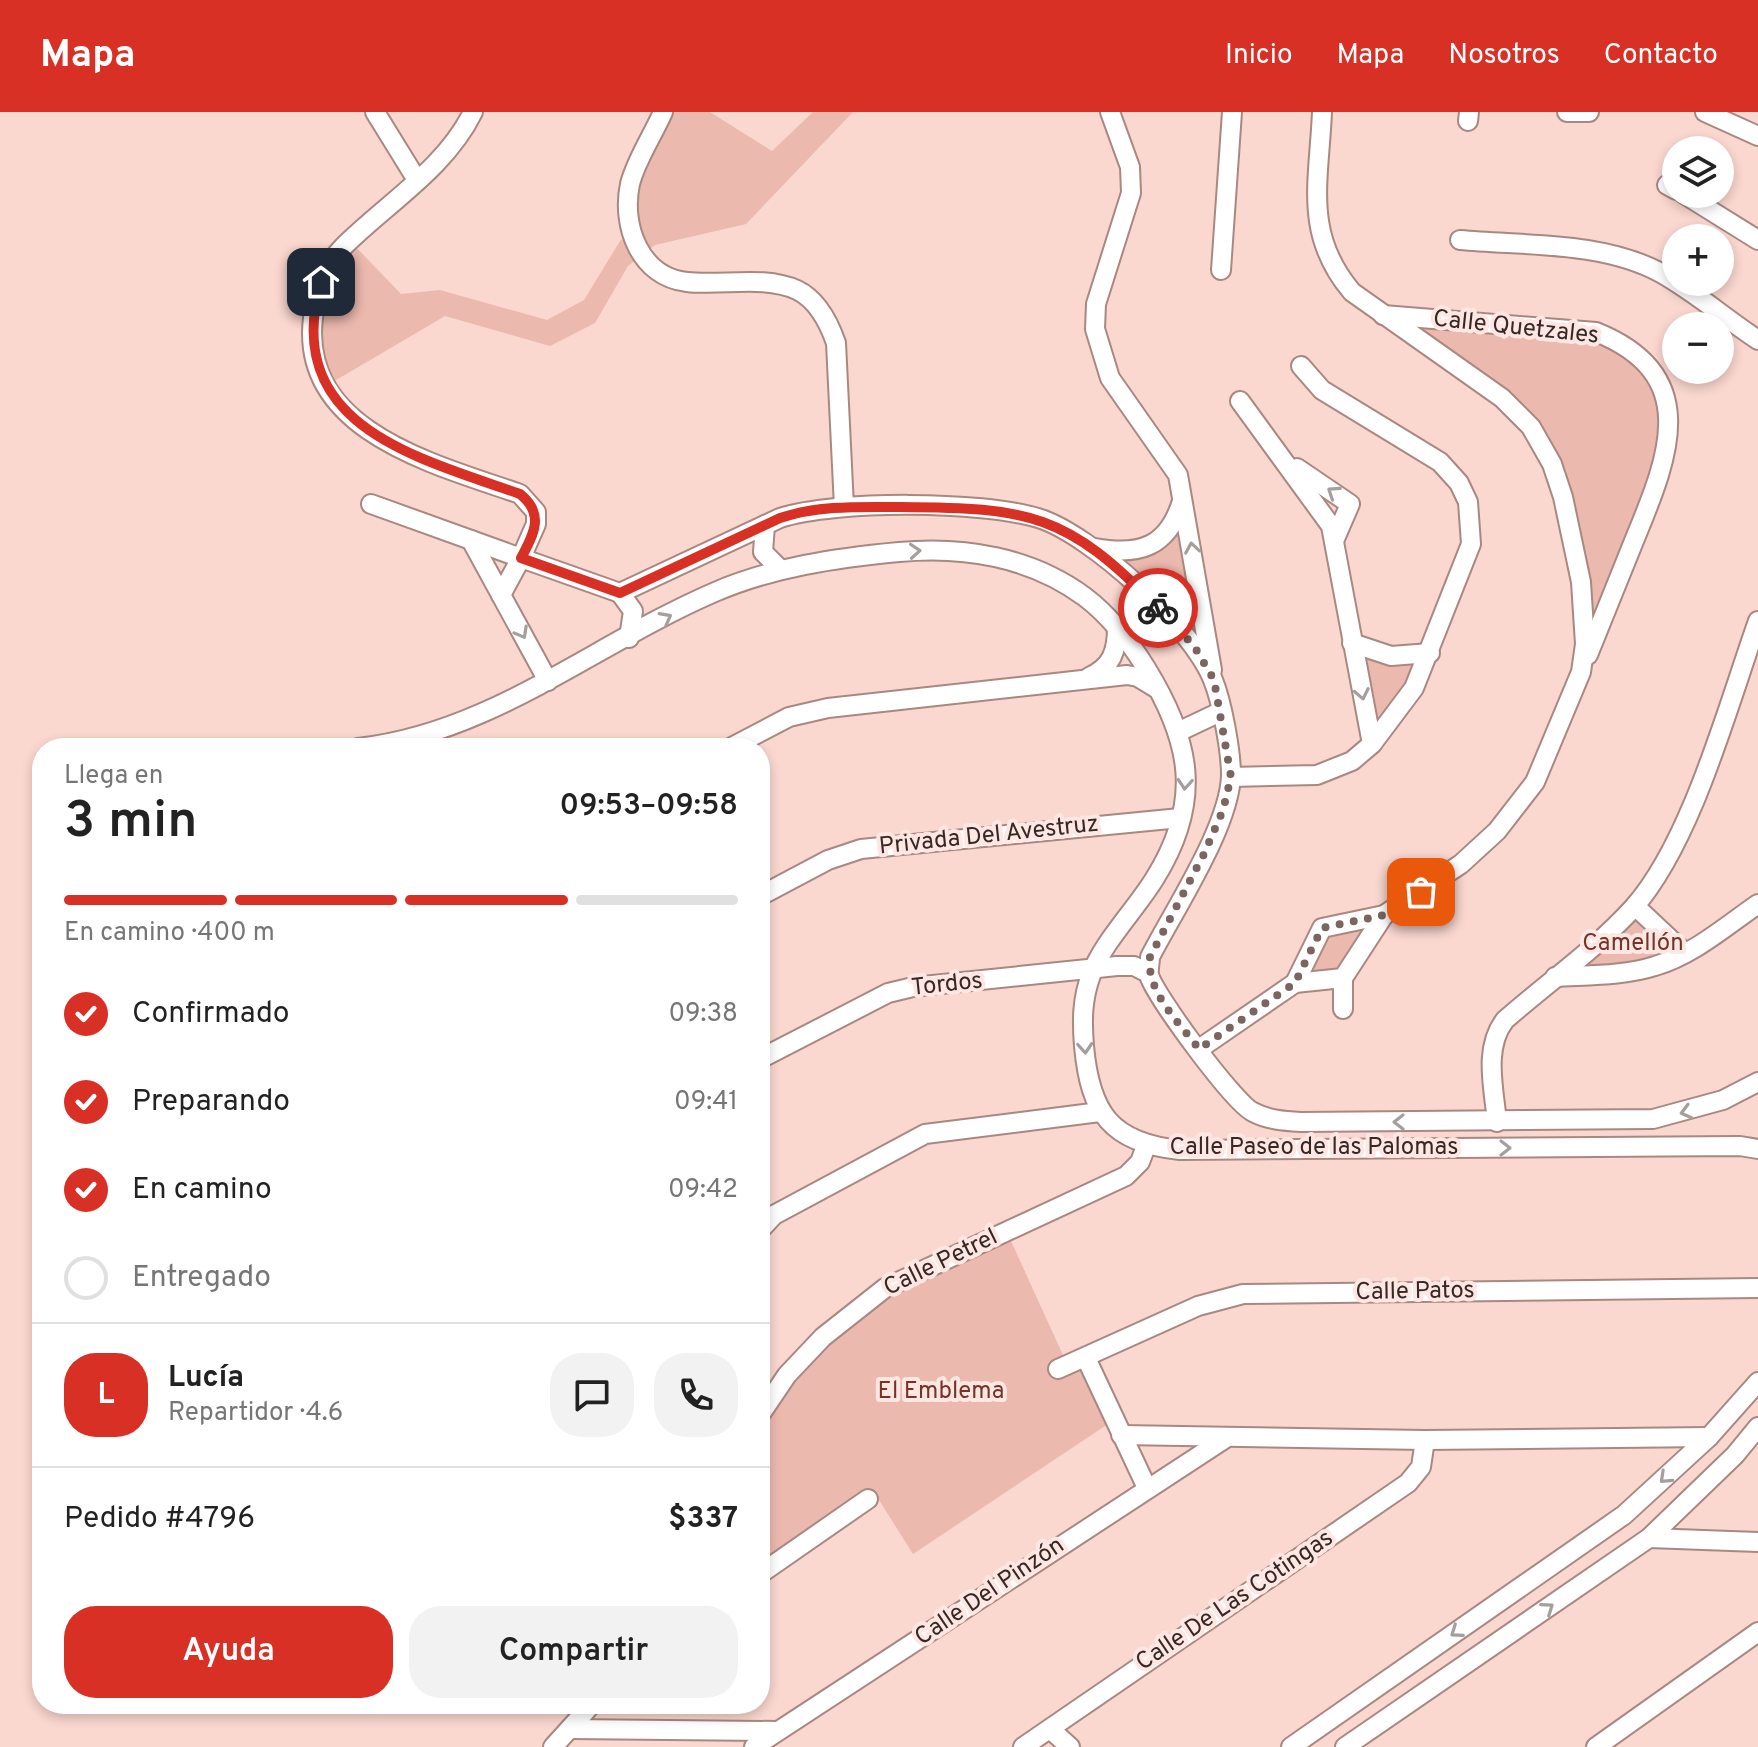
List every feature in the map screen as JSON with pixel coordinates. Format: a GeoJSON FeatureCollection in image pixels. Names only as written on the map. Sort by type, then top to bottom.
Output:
{"type":"FeatureCollection","features":[{"type":"Feature","properties":{"kind":"street"},"geometry":{"type":"LineString","coordinates":[[375,112],[417,180]]}},
{"type":"Feature","properties":{"kind":"street"},"geometry":{"type":"LineString","coordinates":[[473,112],[446,155],[330,262],[315,302],[312,329],[314,357],[326,386],[344,411],[382,441],[520,494],[531,503],[536,512],[536,524],[501,595]]}},
{"type":"Feature","properties":{"kind":"street"},"geometry":{"type":"LineString","coordinates":[[663,112],[630,182],[627,208],[641,256],[658,272],[685,282],[776,286],[797,290],[816,305],[829,322],[836,343],[844,507]]}},
{"type":"Feature","properties":{"kind":"street"},"geometry":{"type":"LineString","coordinates":[[1110,112],[1130,167],[1131,193],[1096,304],[1095,329],[1110,378],[1178,475],[1184,495],[1231,777],[1223,810],[1150,957],[1148,973]]}},
{"type":"Feature","properties":{"kind":"street"},"geometry":{"type":"LineString","coordinates":[[1221,270],[1232,112]]}},
{"type":"Feature","properties":{"kind":"street","name":"Calle Quetzales"},"geometry":{"type":"LineString","coordinates":[[1322,112],[1317,223],[1324,250],[1335,272],[1352,292],[1380,314],[1502,398],[1531,427],[1542,445],[1563,497],[1581,582],[1585,621],[1581,672]]}},
{"type":"Feature","properties":{"kind":"street"},"geometry":{"type":"LineString","coordinates":[[1567,112],[1589,112]]}},
{"type":"Feature","properties":{"kind":"street"},"geometry":{"type":"LineString","coordinates":[[1705,112],[1758,136]]}},
{"type":"Feature","properties":{"kind":"street"},"geometry":{"type":"LineString","coordinates":[[1706,208],[1758,240]]}},
{"type":"Feature","properties":{"kind":"street"},"geometry":{"type":"LineString","coordinates":[[1460,240],[1606,253],[1633,261],[1662,274],[1758,340]]}},
{"type":"Feature","properties":{"kind":"street","name":"Calle Quetzales"},"geometry":{"type":"LineString","coordinates":[[1295,983],[1322,928],[1384,915],[1461,864],[1513,812],[1535,782],[1657,487],[1668,450],[1670,414],[1663,386],[1644,361],[1623,343],[1596,332],[1380,314]]}},
{"type":"Feature","properties":{"kind":"street"},"geometry":{"type":"LineString","coordinates":[[1231,777],[1317,775],[1352,761],[1372,744],[1399,711],[1430,653],[1471,544],[1472,523],[1459,483],[1440,462],[1322,390],[1301,366]]}},
{"type":"Feature","properties":{"kind":"street"},"geometry":{"type":"LineString","coordinates":[[1240,401],[1323,511],[1334,541],[1372,744]]}},
{"type":"Feature","properties":{"kind":"street"},"geometry":{"type":"LineString","coordinates":[[1282,459],[1350,504],[1334,541]]}},
{"type":"Feature","properties":{"kind":"street"},"geometry":{"type":"LineString","coordinates":[[1095,548],[1119,552],[1137,550],[1159,540],[1175,524],[1184,495]]}},
{"type":"Feature","properties":{"kind":"street"},"geometry":{"type":"LineString","coordinates":[[371,504],[620,593],[633,611],[629,638]]}},
{"type":"Feature","properties":{"kind":"street"},"geometry":{"type":"LineString","coordinates":[[620,593],[765,525],[803,511],[844,507],[1010,511],[1041,519],[1095,548],[1194,646],[1214,680]]}},
{"type":"Feature","properties":{"kind":"street"},"geometry":{"type":"LineString","coordinates":[[765,525],[763,552],[766,559],[781,570]]}},
{"type":"Feature","properties":{"kind":"street"},"geometry":{"type":"LineString","coordinates":[[471,540],[548,681]]}},
{"type":"Feature","properties":{"kind":"street"},"geometry":{"type":"LineString","coordinates":[[416,738],[485,714],[715,592],[781,570],[841,558],[904,551],[973,553],[1007,559],[1060,580],[1086,598],[1117,627],[1163,696],[1180,731],[1186,781],[1180,818],[1157,876],[1092,971],[1083,1004],[1087,1080],[1100,1112],[925,1134],[770,1219]]}},
{"type":"Feature","properties":{"kind":"street"},"geometry":{"type":"LineString","coordinates":[[1497,1122],[1492,1048],[1496,1032],[1635,906],[1680,834],[1758,621]]}},
{"type":"Feature","properties":{"kind":"street"},"geometry":{"type":"LineString","coordinates":[[1087,678],[1104,669],[1116,653],[1117,627]]}},
{"type":"Feature","properties":{"kind":"street"},"geometry":{"type":"LineString","coordinates":[[1352,643],[1391,656],[1430,653]]}},
{"type":"Feature","properties":{"kind":"street"},"geometry":{"type":"LineString","coordinates":[[749,738],[789,717],[828,708],[1087,678],[1138,677],[1163,696]]}},
{"type":"Feature","properties":{"kind":"street"},"geometry":{"type":"LineString","coordinates":[[1180,731],[1220,712]]}},
{"type":"Feature","properties":{"kind":"street","name":"Privada Del Avestruz"},"geometry":{"type":"LineString","coordinates":[[770,891],[828,860],[861,849],[1180,818]]}},
{"type":"Feature","properties":{"kind":"street"},"geometry":{"type":"LineString","coordinates":[[1555,977],[1632,972],[1658,966],[1685,953],[1758,904]]}},
{"type":"Feature","properties":{"kind":"street"},"geometry":{"type":"LineString","coordinates":[[1635,906],[1685,953]]}},
{"type":"Feature","properties":{"kind":"street"},"geometry":{"type":"LineString","coordinates":[[1343,1009],[1343,978],[1384,915]]}},
{"type":"Feature","properties":{"kind":"street","name":"Tordos"},"geometry":{"type":"LineString","coordinates":[[770,1054],[888,993],[913,987],[1134,966],[1148,973]]}},
{"type":"Feature","properties":{"kind":"street","name":"Calle Paseo de las Palomas"},"geometry":{"type":"LineString","coordinates":[[1148,973],[1158,994],[1230,1093],[1250,1111],[1274,1121],[1653,1119],[1723,1100],[1758,1082]]}},
{"type":"Feature","properties":{"kind":"street"},"geometry":{"type":"LineString","coordinates":[[1199,1049],[1295,983],[1343,978]]}},
{"type":"Feature","properties":{"kind":"street","name":"Calle Paseo de las Palomas"},"geometry":{"type":"LineString","coordinates":[[1100,1112],[1146,1146],[1180,1150],[1725,1146],[1758,1149]]}},
{"type":"Feature","properties":{"kind":"street","name":"Calle Petrel"},"geometry":{"type":"LineString","coordinates":[[770,1400],[787,1375],[823,1337],[885,1288],[1126,1176],[1140,1162],[1146,1146]]}},
{"type":"Feature","properties":{"kind":"street","name":"Calle Patos"},"geometry":{"type":"LineString","coordinates":[[1058,1369],[1198,1306],[1243,1294],[1758,1288]]}},
{"type":"Feature","properties":{"kind":"street"},"geometry":{"type":"LineString","coordinates":[[1086,1358],[1147,1488]]}},
{"type":"Feature","properties":{"kind":"street"},"geometry":{"type":"LineString","coordinates":[[1291,1747],[1624,1515],[1709,1437],[1758,1382]]}},
{"type":"Feature","properties":{"kind":"street"},"geometry":{"type":"LineString","coordinates":[[1345,1747],[1649,1538],[1735,1455],[1758,1427]]}},
{"type":"Feature","properties":{"kind":"street"},"geometry":{"type":"LineString","coordinates":[[1121,1435],[1425,1440],[1709,1437]]}},
{"type":"Feature","properties":{"kind":"street","name":"Calle Del Pinzón"},"geometry":{"type":"LineString","coordinates":[[754,1747],[1226,1438]]}},
{"type":"Feature","properties":{"kind":"street","name":"Calle De Las Cotingas"},"geometry":{"type":"LineString","coordinates":[[1023,1747],[1408,1483],[1421,1467],[1425,1440]]}},
{"type":"Feature","properties":{"kind":"street"},"geometry":{"type":"LineString","coordinates":[[770,1567],[868,1499]]}},
{"type":"Feature","properties":{"kind":"street"},"geometry":{"type":"LineString","coordinates":[[1649,1538],[1758,1542]]}},
{"type":"Feature","properties":{"kind":"street"},"geometry":{"type":"LineString","coordinates":[[1596,1747],[1750,1648],[1758,1632]]}},
{"type":"Feature","properties":{"kind":"street"},"geometry":{"type":"LineString","coordinates":[[553,1747],[583,1714]]}},
{"type":"Feature","properties":{"kind":"street"},"geometry":{"type":"LineString","coordinates":[[570,1729],[778,1731]]}},
{"type":"Feature","properties":{"kind":"street"},"geometry":{"type":"LineString","coordinates":[[1050,1729],[1070,1747]]}},
{"type":"Feature","properties":{"kind":"green space"},"geometry":{"type":"Polygon","coordinates":[[[663,112],[710,112],[772,151],[813,112],[853,112],[746,224],[655,245],[628,266],[595,323],[550,346],[445,316],[326,386],[315,302],[350,241],[401,294],[440,290],[547,320],[584,300],[620,241],[631,233],[627,208],[663,112]]]}},
{"type":"Feature","properties":{"kind":"green space"},"geometry":{"type":"Polygon","coordinates":[[[1380,314],[1596,332],[1663,386],[1668,450],[1581,672],[1581,582],[1531,427],[1380,314]]]}},
{"type":"Feature","properties":{"kind":"green space"},"geometry":{"type":"Polygon","coordinates":[[[1184,495],[1214,680],[1095,548],[1159,540],[1184,495]]]}},
{"type":"Feature","properties":{"kind":"green space"},"geometry":{"type":"Polygon","coordinates":[[[1352,643],[1430,653],[1372,744],[1352,643]]]}},
{"type":"Feature","properties":{"kind":"green space","name":"Camellón"},"geometry":{"type":"Polygon","coordinates":[[[1635,906],[1685,953],[1555,977],[1635,906]]]}},
{"type":"Feature","properties":{"kind":"green space"},"geometry":{"type":"Polygon","coordinates":[[[1384,915],[1343,978],[1295,983],[1322,928],[1384,915]]]}},
{"type":"Feature","properties":{"kind":"green space","name":"El Emblema"},"geometry":{"type":"Polygon","coordinates":[[[1006,1230],[1067,1364],[1086,1358],[1114,1420],[913,1554],[874,1492],[770,1567],[770,1404],[851,1311],[1006,1230]]]}},
{"type":"Feature","properties":{"kind":"way so far"},"geometry":{"type":"LineString","coordinates":[[1158,608],[1194,646],[1214,680],[1231,777],[1223,810],[1180,903],[1150,957],[1148,973],[1158,994],[1199,1049],[1295,983],[1322,928],[1384,915],[1421,892]]}},
{"type":"Feature","properties":{"kind":"route"},"geometry":{"type":"LineString","coordinates":[[321,282],[312,329],[314,357],[329,391],[352,421],[382,441],[520,494],[531,503],[536,512],[536,524],[521,558],[620,593],[713,548],[803,511],[844,507],[986,509],[1041,519],[1069,532],[1095,548],[1158,608]]}}]}
